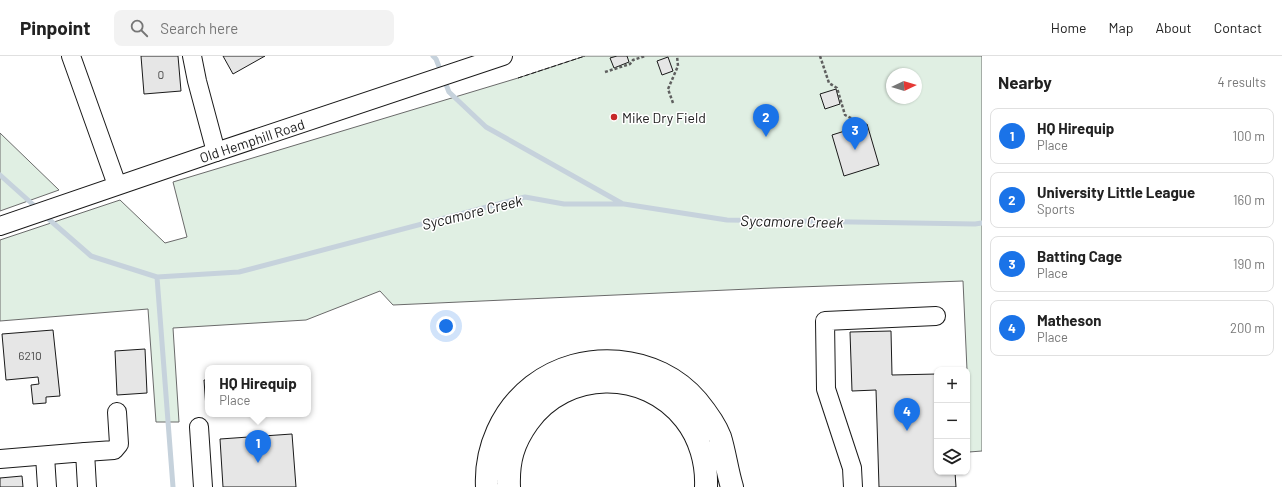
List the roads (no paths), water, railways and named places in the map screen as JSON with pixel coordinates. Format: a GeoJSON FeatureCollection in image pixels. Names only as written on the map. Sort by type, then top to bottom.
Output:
{"type":"FeatureCollection","features":[{"type":"Feature","properties":{"kind":"main road"},"geometry":{"type":"LineString","coordinates":[[487,487],[490,450],[495,436],[511,409],[522,396],[532,386],[558,372],[580,364],[604,361],[631,363],[656,370],[688,392],[704,410],[716,428],[720,437],[732,487]]}},
{"type":"Feature","properties":{"kind":"main road"},"geometry":{"type":"LineString","coordinates":[[508,487],[512,452],[522,431],[535,412],[544,404],[566,390],[588,383],[601,382],[628,384],[643,388],[668,402],[678,410],[686,419],[700,446],[704,459],[706,487]]}},
{"type":"Feature","properties":{"kind":"street"},"geometry":{"type":"LineString","coordinates":[[71,56],[117,185]]}},
{"type":"Feature","properties":{"kind":"street"},"geometry":{"type":"LineString","coordinates":[[192,56],[216,152]]}},
{"type":"Feature","properties":{"kind":"street","name":"Old Hemphill Road"},"geometry":{"type":"LineString","coordinates":[[0,226],[117,185],[503,56]]}},
{"type":"Feature","properties":{"kind":"street"},"geometry":{"type":"LineString","coordinates":[[853,487],[852,468],[826,389],[825,321],[936,316]]}},
{"type":"Feature","properties":{"kind":"street"},"geometry":{"type":"LineString","coordinates":[[0,459],[114,450],[119,444],[117,412]]}},
{"type":"Feature","properties":{"kind":"street"},"geometry":{"type":"LineString","coordinates":[[199,427],[203,487]]}},
{"type":"Feature","properties":{"kind":"street"},"geometry":{"type":"LineString","coordinates":[[85,452],[88,487]]}},
{"type":"Feature","properties":{"kind":"street"},"geometry":{"type":"LineString","coordinates":[[45,456],[47,487]]}},
{"type":"Feature","properties":{"kind":"waterway"},"geometry":{"type":"LineString","coordinates":[[433,56],[436,59],[449,92],[486,127],[623,204]]}},
{"type":"Feature","properties":{"kind":"waterway","name":"Sycamore Creek"},"geometry":{"type":"LineString","coordinates":[[0,175],[38,209]]}},
{"type":"Feature","properties":{"kind":"waterway","name":"Sycamore Creek"},"geometry":{"type":"LineString","coordinates":[[44,215],[91,256],[157,277],[239,272],[525,197],[564,204],[624,204],[727,220],[982,223]]}},
{"type":"Feature","properties":{"kind":"waterway"},"geometry":{"type":"LineString","coordinates":[[157,277],[173,487]]}},
{"type":"Feature","properties":{"kind":"place","name":"Mike Dry Field"},"geometry":{"type":"Point","coordinates":[614,117]}},
{"type":"Feature","properties":{"kind":"place","name":"University Little League"},"geometry":{"type":"Point","coordinates":[766,137]}},
{"type":"Feature","properties":{"kind":"place","name":"Batting Cage"},"geometry":{"type":"Point","coordinates":[855,150]}},
{"type":"Feature","properties":{"kind":"place","name":"Matheson"},"geometry":{"type":"Point","coordinates":[907,431]}},
{"type":"Feature","properties":{"kind":"place","name":"HQ Hirequip"},"geometry":{"type":"Point","coordinates":[258,463]}}]}
